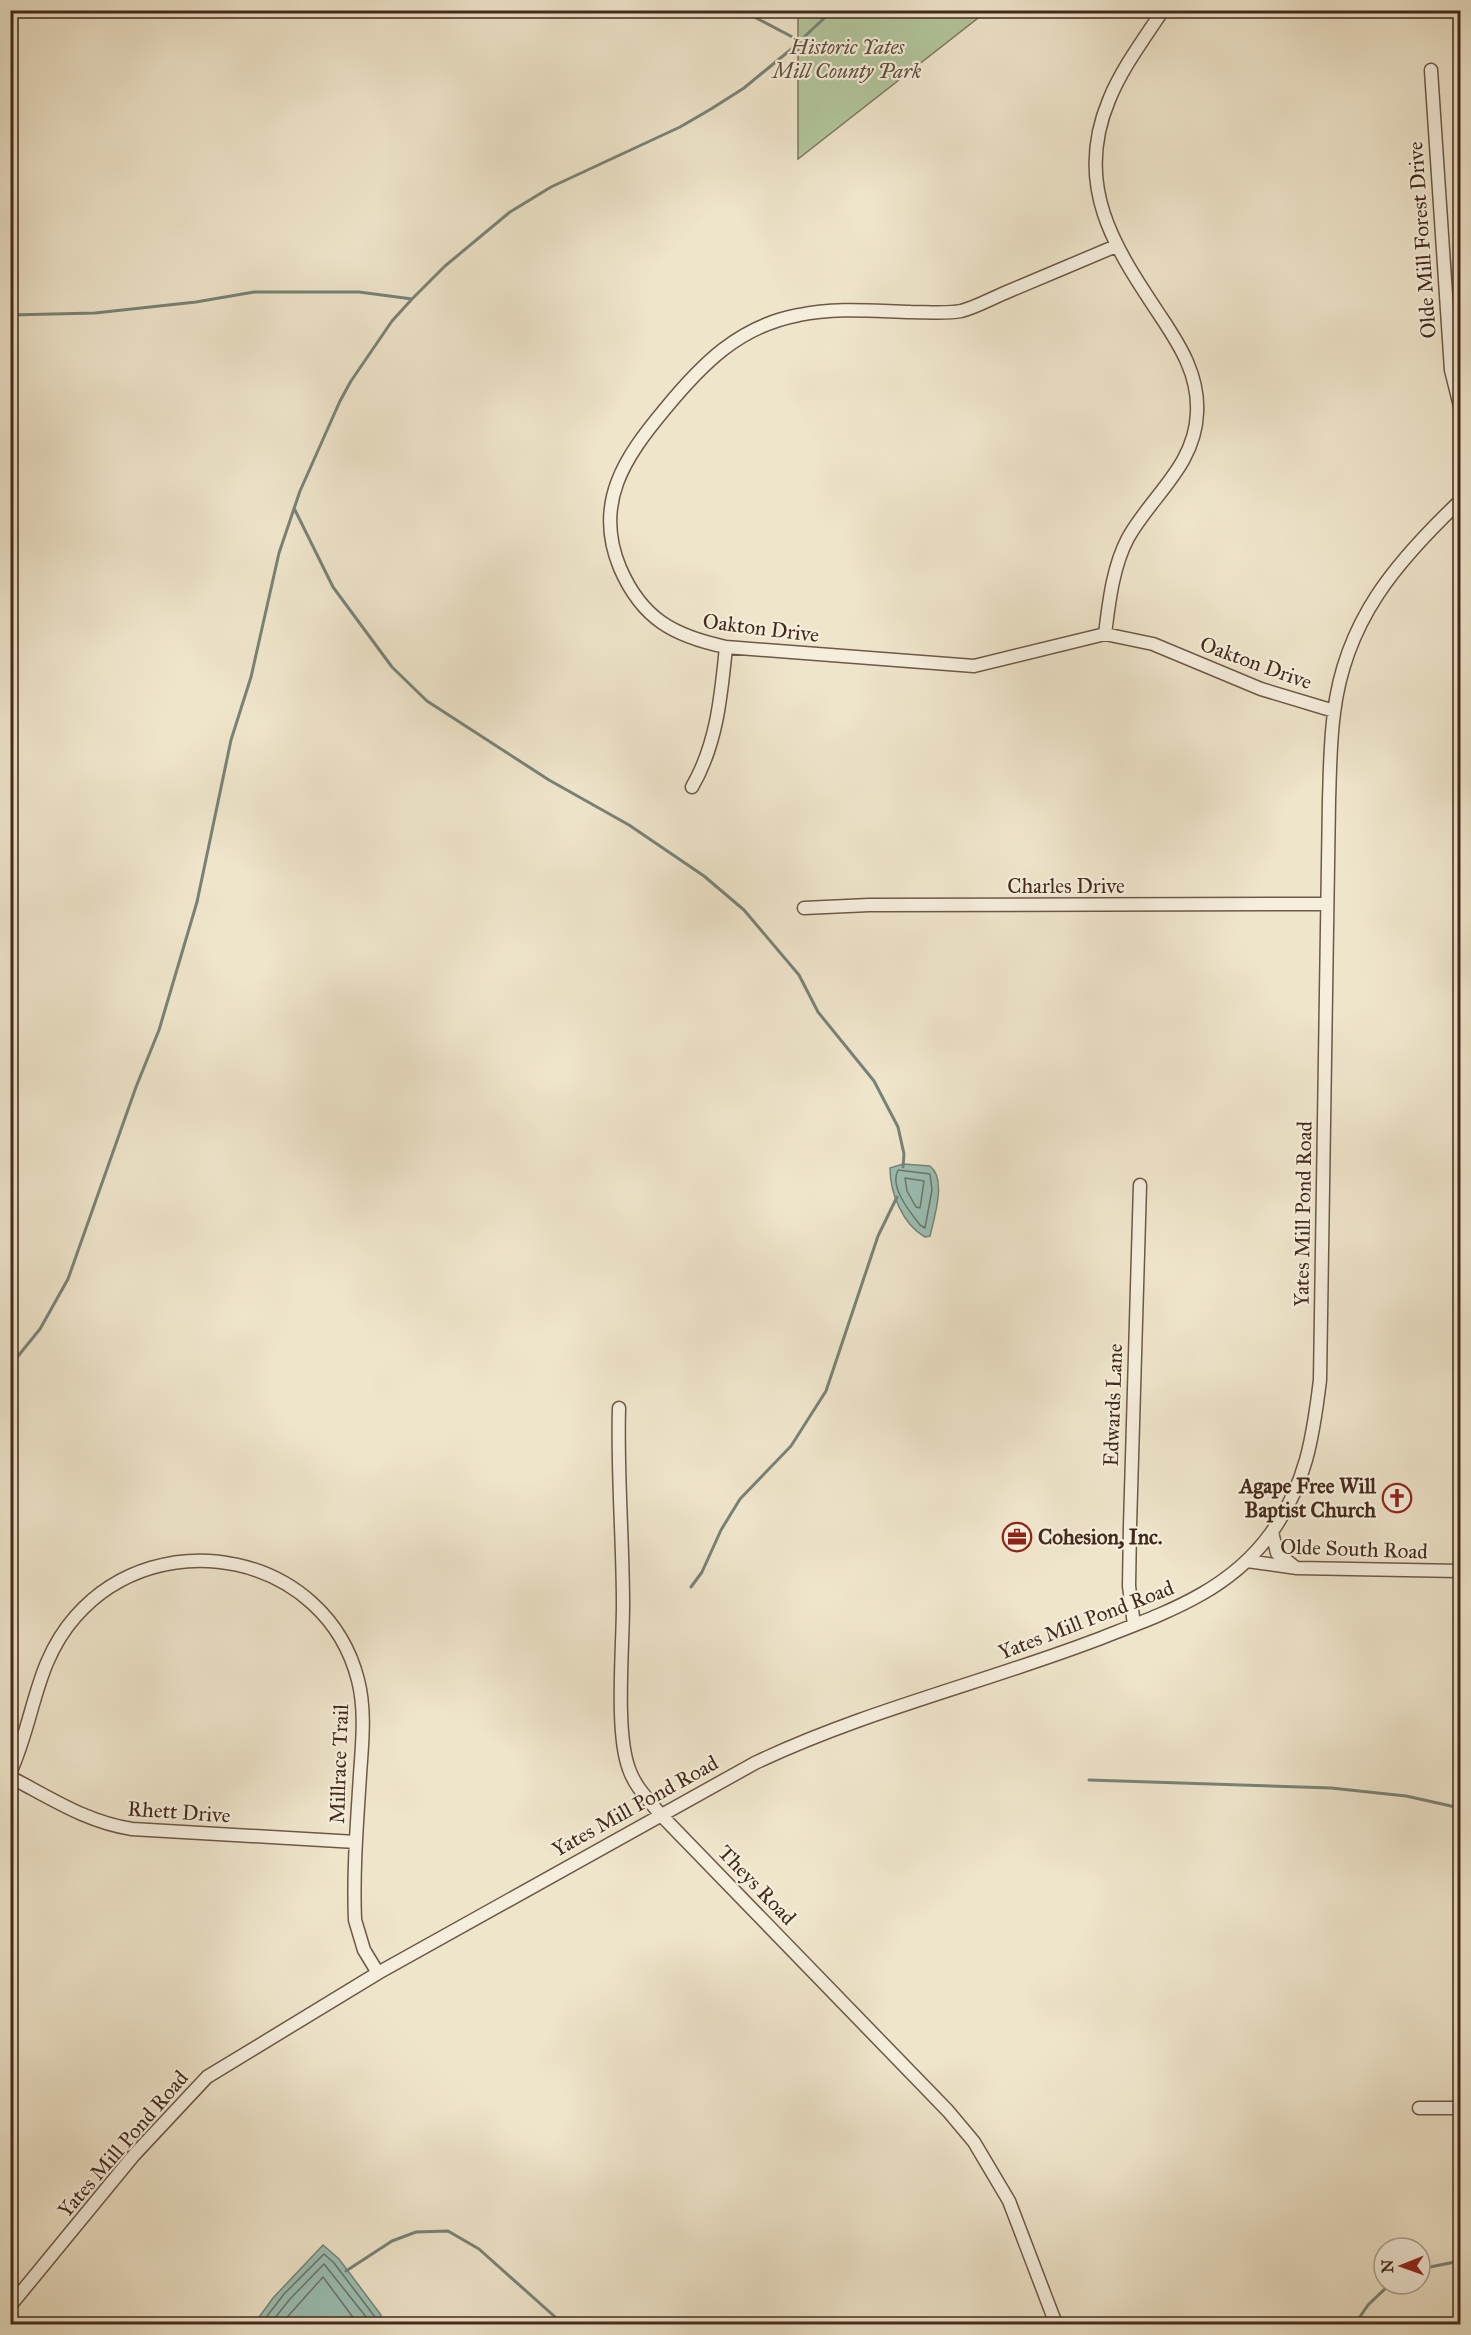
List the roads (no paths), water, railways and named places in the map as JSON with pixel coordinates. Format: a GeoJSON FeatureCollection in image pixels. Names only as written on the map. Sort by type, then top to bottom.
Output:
{"type":"FeatureCollection","features":[{"type":"Feature","properties":{"kind":"street"},"geometry":{"type":"LineString","coordinates":[[1105,634],[1109,600],[1121,552],[1138,522],[1188,454],[1198,412],[1194,376],[1182,350],[1116,246],[1106,225],[1097,186],[1100,126],[1118,80],[1163,10]]}},
{"type":"Feature","properties":{"kind":"street","name":"Olde Mill Forest Drive"},"geometry":{"type":"LineString","coordinates":[[1431,70],[1451,370],[1461,406]]}},
{"type":"Feature","properties":{"kind":"street","name":"Oakton Drive"},"geometry":{"type":"LineString","coordinates":[[1116,246],[960,311],[828,310],[776,320],[730,341],[694,373],[626,460],[611,504],[612,546],[628,586],[654,619],[695,641],[726,647],[974,666],[1105,634],[1153,644],[1261,689],[1334,711]]}},
{"type":"Feature","properties":{"kind":"street","name":"Yates Mill Pond Road"},"geometry":{"type":"LineString","coordinates":[[10,2306],[140,2147],[207,2077],[378,1974],[754,1762],[819,1734],[1054,1656],[1134,1625],[1206,1593],[1247,1561],[1272,1532],[1296,1491],[1308,1460],[1320,1380],[1327,904],[1334,711],[1343,672],[1357,632],[1382,586],[1417,543],[1461,501]]}},
{"type":"Feature","properties":{"kind":"street"},"geometry":{"type":"LineString","coordinates":[[692,787],[702,770],[714,735],[726,647]]}},
{"type":"Feature","properties":{"kind":"street","name":"Charles Drive"},"geometry":{"type":"LineString","coordinates":[[804,908],[869,905],[1327,904]]}},
{"type":"Feature","properties":{"kind":"street","name":"Edwards Lane"},"geometry":{"type":"LineString","coordinates":[[1134,1625],[1130,1604],[1130,1538],[1140,1185]]}},
{"type":"Feature","properties":{"kind":"street","name":"Theys Road"},"geometry":{"type":"LineString","coordinates":[[620,1407],[618,1450],[623,1602],[622,1736],[628,1768],[637,1785],[660,1814],[948,2111],[974,2142],[1009,2202],[1056,2325]]}},
{"type":"Feature","properties":{"kind":"street"},"geometry":{"type":"LineString","coordinates":[[1272,1532],[1277,1553],[1297,1568]]}},
{"type":"Feature","properties":{"kind":"street","name":"Millrace Trail"},"geometry":{"type":"LineString","coordinates":[[10,1775],[27,1731],[45,1662],[63,1633],[89,1602],[125,1580],[166,1565],[196,1560],[241,1564],[271,1575],[311,1601],[332,1625],[354,1665],[361,1693],[363,1727],[356,1842],[355,1920],[364,1950],[378,1974]]}},
{"type":"Feature","properties":{"kind":"street","name":"Olde South Road"},"geometry":{"type":"LineString","coordinates":[[1247,1561],[1297,1568],[1461,1571]]}},
{"type":"Feature","properties":{"kind":"street","name":"Rhett Drive"},"geometry":{"type":"LineString","coordinates":[[10,1775],[61,1806],[109,1825],[132,1829],[356,1842]]}},
{"type":"Feature","properties":{"kind":"street"},"geometry":{"type":"LineString","coordinates":[[1419,2108],[1461,2108]]}},
{"type":"Feature","properties":{"kind":"water"},"geometry":{"type":"Polygon","coordinates":[[[903,1164],[930,1166],[938,1180],[938,1199],[930,1236],[925,1237],[910,1224],[895,1197],[890,1168],[903,1164]]]}},
{"type":"Feature","properties":{"kind":"water"},"geometry":{"type":"Polygon","coordinates":[[[323,2245],[339,2259],[381,2315],[381,2322],[378,2324],[254,2324],[273,2298],[323,2245]]]}},
{"type":"Feature","properties":{"kind":"waterway"},"geometry":{"type":"LineString","coordinates":[[741,10],[800,41]]}},
{"type":"Feature","properties":{"kind":"waterway"},"geometry":{"type":"LineString","coordinates":[[10,1366],[40,1329],[68,1279],[136,1087],[159,1030],[197,902],[231,740],[251,677],[279,553],[300,491],[351,381],[392,321],[412,299],[445,266],[510,212],[551,187],[680,127],[711,109],[744,88],[789,51],[833,10]]}},
{"type":"Feature","properties":{"kind":"waterway"},"geometry":{"type":"LineString","coordinates":[[10,315],[95,313],[196,302],[254,292],[359,292],[412,299]]}},
{"type":"Feature","properties":{"kind":"waterway"},"geometry":{"type":"LineString","coordinates":[[294,508],[333,587],[392,667],[427,701],[549,780],[629,825],[704,876],[744,910],[799,975],[818,1012],[874,1081],[898,1127],[904,1154],[903,1167]]}},
{"type":"Feature","properties":{"kind":"waterway"},"geometry":{"type":"LineString","coordinates":[[691,1587],[702,1572],[721,1530],[740,1499],[791,1446],[826,1391],[878,1236],[897,1197]]}},
{"type":"Feature","properties":{"kind":"waterway"},"geometry":{"type":"LineString","coordinates":[[1089,1780],[1331,1788],[1406,1796],[1460,1808]]}},
{"type":"Feature","properties":{"kind":"waterway"},"geometry":{"type":"LineString","coordinates":[[346,2271],[392,2241],[416,2232],[448,2231],[479,2249],[563,2324]]}},
{"type":"Feature","properties":{"kind":"waterway"},"geometry":{"type":"LineString","coordinates":[[1432,2267],[1460,2261]]}},
{"type":"Feature","properties":{"kind":"waterway"},"geometry":{"type":"LineString","coordinates":[[1355,2324],[1377,2296]]}},
{"type":"Feature","properties":{"kind":"place","name":"Agape Free Will Baptist Church"},"geometry":{"type":"Point","coordinates":[1397,1498]}},
{"type":"Feature","properties":{"kind":"place","name":"Cohesion, Inc."},"geometry":{"type":"Point","coordinates":[1017,1537]}},
{"type":"Feature","properties":{"kind":"park label","name":"Historic Yates Mill County Park"},"geometry":{"type":"Point","coordinates":[847,59]}}]}
